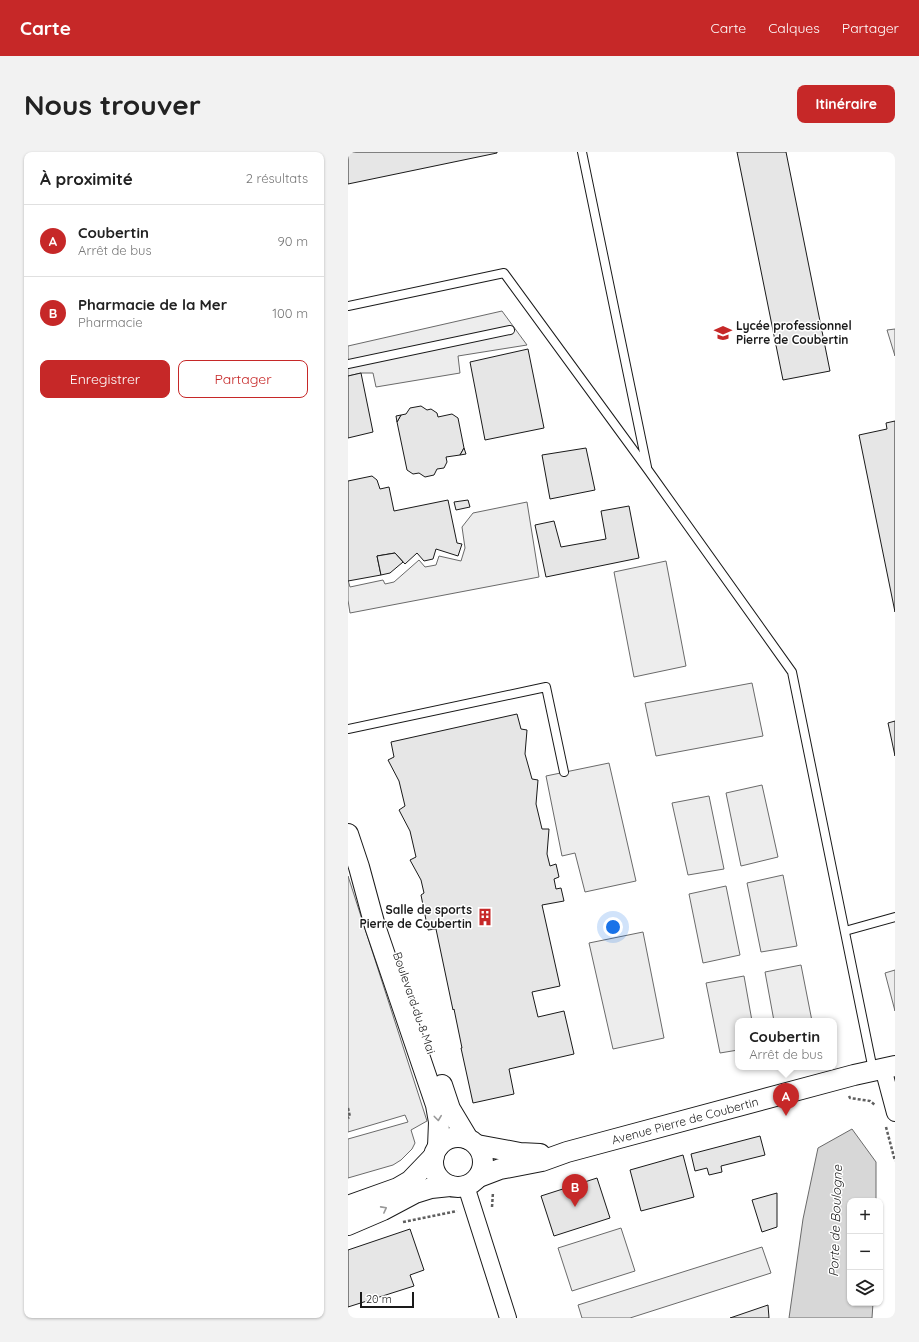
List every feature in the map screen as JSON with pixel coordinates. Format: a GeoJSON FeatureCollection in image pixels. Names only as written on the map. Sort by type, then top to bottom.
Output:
{"type":"FeatureCollection","features":[{"type":"Feature","properties":{"kind":"street","name":"Boulevard du 8 Mai"},"geometry":{"type":"LineString","coordinates":[[348,834],[359,867],[375,926],[436,1105],[439,1122],[436,1152]]}},
{"type":"Feature","properties":{"kind":"street","name":"Boulevard du 8 Mai"},"geometry":{"type":"LineString","coordinates":[[359,867],[386,922],[447,1102],[472,1142]]}},
{"type":"Feature","properties":{"kind":"street"},"geometry":{"type":"LineString","coordinates":[[884,1068],[895,1113]]}},
{"type":"Feature","properties":{"kind":"street","name":"Avenue Pierre de Coubertin"},"geometry":{"type":"LineString","coordinates":[[348,1225],[383,1210],[415,1193],[431,1188],[472,1184],[500,1169],[542,1161],[567,1152],[884,1068]]}},
{"type":"Feature","properties":{"kind":"street"},"geometry":{"type":"LineString","coordinates":[[348,1206],[398,1188],[417,1174],[443,1142],[450,1138],[457,1137],[472,1142],[481,1151],[483,1159],[482,1170],[472,1184],[473,1206],[508,1318]]}},
{"type":"Feature","properties":{"kind":"street","name":"Avenue Pierre de Coubertin"},"geometry":{"type":"LineString","coordinates":[[472,1142],[520,1153],[567,1152]]}},
{"type":"Feature","properties":{"kind":"street"},"geometry":{"type":"LineString","coordinates":[[436,1152],[434,1167],[440,1180],[472,1184]]}},
{"type":"Feature","properties":{"kind":"lane"},"geometry":{"type":"LineString","coordinates":[[582,152],[648,470]]}},
{"type":"Feature","properties":{"kind":"lane"},"geometry":{"type":"LineString","coordinates":[[348,306],[504,274],[648,470],[792,672],[845,931],[884,1068]]}},
{"type":"Feature","properties":{"kind":"lane"},"geometry":{"type":"LineString","coordinates":[[348,364],[510,330]]}},
{"type":"Feature","properties":{"kind":"lane"},"geometry":{"type":"LineString","coordinates":[[348,730],[546,687],[564,772]]}},
{"type":"Feature","properties":{"kind":"lane"},"geometry":{"type":"LineString","coordinates":[[845,931],[895,917]]}},
{"type":"Feature","properties":{"kind":"path"},"geometry":{"type":"LineString","coordinates":[[348,1108],[350,1117],[348,1118]]}},
{"type":"Feature","properties":{"kind":"path"},"geometry":{"type":"LineString","coordinates":[[472,1184],[492,1201],[492,1210]]}},
{"type":"Feature","properties":{"kind":"path"},"geometry":{"type":"LineString","coordinates":[[402,1222],[461,1211],[492,1201]]}},
{"type":"Feature","properties":{"kind":"shaded area"},"geometry":{"type":"Polygon","coordinates":[[[502,311],[527,345],[458,356],[460,373],[376,387],[373,373],[361,373],[348,376],[348,346],[502,311]]]}},
{"type":"Feature","properties":{"kind":"shaded area"},"geometry":{"type":"Polygon","coordinates":[[[895,329],[895,356],[887,330],[895,329]]]}},
{"type":"Feature","properties":{"kind":"shaded area"},"geometry":{"type":"Polygon","coordinates":[[[527,502],[539,577],[350,613],[348,600],[348,580],[350,587],[383,580],[385,584],[394,582],[419,560],[425,567],[436,565],[439,556],[461,561],[465,548],[462,527],[473,513],[527,502]]]}},
{"type":"Feature","properties":{"kind":"shaded area"},"geometry":{"type":"Polygon","coordinates":[[[666,561],[686,666],[634,677],[614,572],[666,561]]]}},
{"type":"Feature","properties":{"kind":"shaded area"},"geometry":{"type":"Polygon","coordinates":[[[752,683],[763,736],[656,756],[645,703],[752,683]]]}},
{"type":"Feature","properties":{"kind":"shaded area"},"geometry":{"type":"Polygon","coordinates":[[[609,763],[636,881],[585,892],[575,853],[562,856],[546,776],[609,763]]]}},
{"type":"Feature","properties":{"kind":"shaded area"},"geometry":{"type":"Polygon","coordinates":[[[762,785],[778,857],[741,866],[726,793],[762,785]]]}},
{"type":"Feature","properties":{"kind":"shaded area"},"geometry":{"type":"Polygon","coordinates":[[[709,796],[724,869],[688,875],[672,803],[709,796]]]}},
{"type":"Feature","properties":{"kind":"shaded area"},"geometry":{"type":"Polygon","coordinates":[[[783,875],[797,946],[761,952],[747,883],[783,875]]]}},
{"type":"Feature","properties":{"kind":"shaded area"},"geometry":{"type":"Polygon","coordinates":[[[348,876],[427,1121],[411,1130],[415,1143],[412,1149],[401,1160],[393,1165],[348,1178],[348,1139],[408,1122],[405,1115],[348,1132],[348,876]]]}},
{"type":"Feature","properties":{"kind":"shaded area"},"geometry":{"type":"Polygon","coordinates":[[[726,886],[740,955],[703,963],[689,894],[726,886]]]}},
{"type":"Feature","properties":{"kind":"shaded area"},"geometry":{"type":"Polygon","coordinates":[[[643,932],[664,1038],[613,1049],[589,943],[643,932]]]}},
{"type":"Feature","properties":{"kind":"shaded area"},"geometry":{"type":"Polygon","coordinates":[[[801,965],[811,1018],[773,1018],[765,972],[801,965]]]}},
{"type":"Feature","properties":{"kind":"shaded area"},"geometry":{"type":"Polygon","coordinates":[[[895,970],[895,1011],[885,973],[895,970]]]}},
{"type":"Feature","properties":{"kind":"shaded area"},"geometry":{"type":"Polygon","coordinates":[[[744,976],[751,1018],[735,1018],[735,1050],[720,1053],[706,983],[744,976]]]}},
{"type":"Feature","properties":{"kind":"shaded area"},"geometry":{"type":"Polygon","coordinates":[[[621,1228],[635,1271],[572,1291],[558,1248],[621,1228]]]}},
{"type":"Feature","properties":{"kind":"shaded area"},"geometry":{"type":"Polygon","coordinates":[[[762,1247],[771,1273],[630,1318],[582,1318],[578,1305],[762,1247]]]}},
{"type":"Feature","properties":{"kind":"water","name":"Porte de Boulogne"},"geometry":{"type":"Polygon","coordinates":[[[852,1129],[876,1162],[876,1198],[847,1198],[847,1306],[873,1306],[872,1318],[789,1318],[803,1219],[818,1148],[852,1129]]]}},
{"type":"Feature","properties":{"kind":"building"},"geometry":{"type":"Polygon","coordinates":[[[348,152],[497,152],[497,153],[348,184],[348,152]]]}},
{"type":"Feature","properties":{"kind":"building"},"geometry":{"type":"Polygon","coordinates":[[[737,152],[786,152],[830,371],[783,380],[737,152]]]}},
{"type":"Feature","properties":{"kind":"building"},"geometry":{"type":"Polygon","coordinates":[[[528,349],[544,428],[485,440],[470,362],[528,349]]]}},
{"type":"Feature","properties":{"kind":"building"},"geometry":{"type":"Polygon","coordinates":[[[361,373],[373,432],[348,438],[348,376],[361,373]]]}},
{"type":"Feature","properties":{"kind":"building"},"geometry":{"type":"Polygon","coordinates":[[[421,406],[427,410],[431,409],[437,413],[438,417],[452,414],[458,418],[464,448],[460,455],[446,457],[447,462],[444,468],[437,469],[434,475],[425,477],[419,473],[413,474],[407,470],[397,422],[401,415],[406,414],[410,408],[421,406]]]}},
{"type":"Feature","properties":{"kind":"building"},"geometry":{"type":"Polygon","coordinates":[[[401,415],[397,422],[396,416],[401,415]]]}},
{"type":"Feature","properties":{"kind":"building"},"geometry":{"type":"Polygon","coordinates":[[[895,421],[895,612],[859,435],[887,429],[886,423],[895,421]]]}},
{"type":"Feature","properties":{"kind":"building"},"geometry":{"type":"Polygon","coordinates":[[[464,448],[466,454],[460,455],[464,448]]]}},
{"type":"Feature","properties":{"kind":"building"},"geometry":{"type":"Polygon","coordinates":[[[586,448],[595,490],[550,499],[542,455],[586,448]]]}},
{"type":"Feature","properties":{"kind":"building"},"geometry":{"type":"Polygon","coordinates":[[[372,476],[377,480],[380,489],[389,487],[394,511],[448,500],[457,543],[462,544],[458,556],[436,549],[433,559],[424,561],[417,553],[405,564],[395,553],[377,556],[381,575],[348,581],[348,481],[372,476]]]}},
{"type":"Feature","properties":{"kind":"building"},"geometry":{"type":"Polygon","coordinates":[[[468,500],[470,507],[456,510],[454,502],[468,500]]]}},
{"type":"Feature","properties":{"kind":"building"},"geometry":{"type":"Polygon","coordinates":[[[629,506],[639,558],[546,577],[535,525],[554,521],[561,547],[606,539],[601,511],[629,506]]]}},
{"type":"Feature","properties":{"kind":"building"},"geometry":{"type":"Polygon","coordinates":[[[395,553],[403,562],[390,573],[381,575],[377,556],[395,553]]]}},
{"type":"Feature","properties":{"kind":"building","name":"Salle de sports Pierre de Coubertin"},"geometry":{"type":"Polygon","coordinates":[[[517,714],[521,729],[527,730],[525,754],[532,779],[538,780],[536,804],[542,829],[549,829],[547,854],[550,866],[556,864],[559,877],[554,879],[556,889],[561,888],[564,901],[542,905],[560,986],[532,992],[538,1017],[564,1011],[574,1054],[509,1069],[514,1094],[473,1103],[436,929],[428,930],[421,895],[424,893],[421,880],[410,860],[416,857],[410,831],[399,810],[405,806],[399,781],[388,760],[394,757],[391,742],[517,714]]]}},
{"type":"Feature","properties":{"kind":"building"},"geometry":{"type":"Polygon","coordinates":[[[895,721],[895,756],[888,723],[895,721]]]}},
{"type":"Feature","properties":{"kind":"building"},"geometry":{"type":"Polygon","coordinates":[[[760,1136],[765,1155],[721,1166],[722,1172],[709,1175],[707,1168],[695,1171],[691,1154],[760,1136]]]}},
{"type":"Feature","properties":{"kind":"building"},"geometry":{"type":"Polygon","coordinates":[[[683,1155],[694,1197],[641,1211],[630,1170],[683,1155]]]}},
{"type":"Feature","properties":{"kind":"building"},"geometry":{"type":"Polygon","coordinates":[[[597,1178],[610,1218],[554,1236],[541,1196],[597,1178]]]}},
{"type":"Feature","properties":{"kind":"building"},"geometry":{"type":"Polygon","coordinates":[[[777,1193],[777,1227],[762,1232],[752,1200],[777,1193]]]}},
{"type":"Feature","properties":{"kind":"building"},"geometry":{"type":"Polygon","coordinates":[[[410,1229],[424,1270],[410,1275],[414,1286],[348,1307],[348,1250],[410,1229]]]}},
{"type":"Feature","properties":{"kind":"building"},"geometry":{"type":"Polygon","coordinates":[[[768,1305],[769,1318],[730,1318],[768,1305]]]}},
{"type":"Feature","properties":{"kind":"place","name":"Lycée professionnel Pierre de Coubertin"},"geometry":{"type":"Point","coordinates":[723,333]}},
{"type":"Feature","properties":{"kind":"place","name":"Salle de sports Pierre de Coubertin"},"geometry":{"type":"Point","coordinates":[485,917]}},
{"type":"Feature","properties":{"kind":"place","name":"Coubertin"},"geometry":{"type":"Point","coordinates":[786,1116]}},
{"type":"Feature","properties":{"kind":"place","name":"Pharmacie de la Mer"},"geometry":{"type":"Point","coordinates":[575,1207]}}]}
